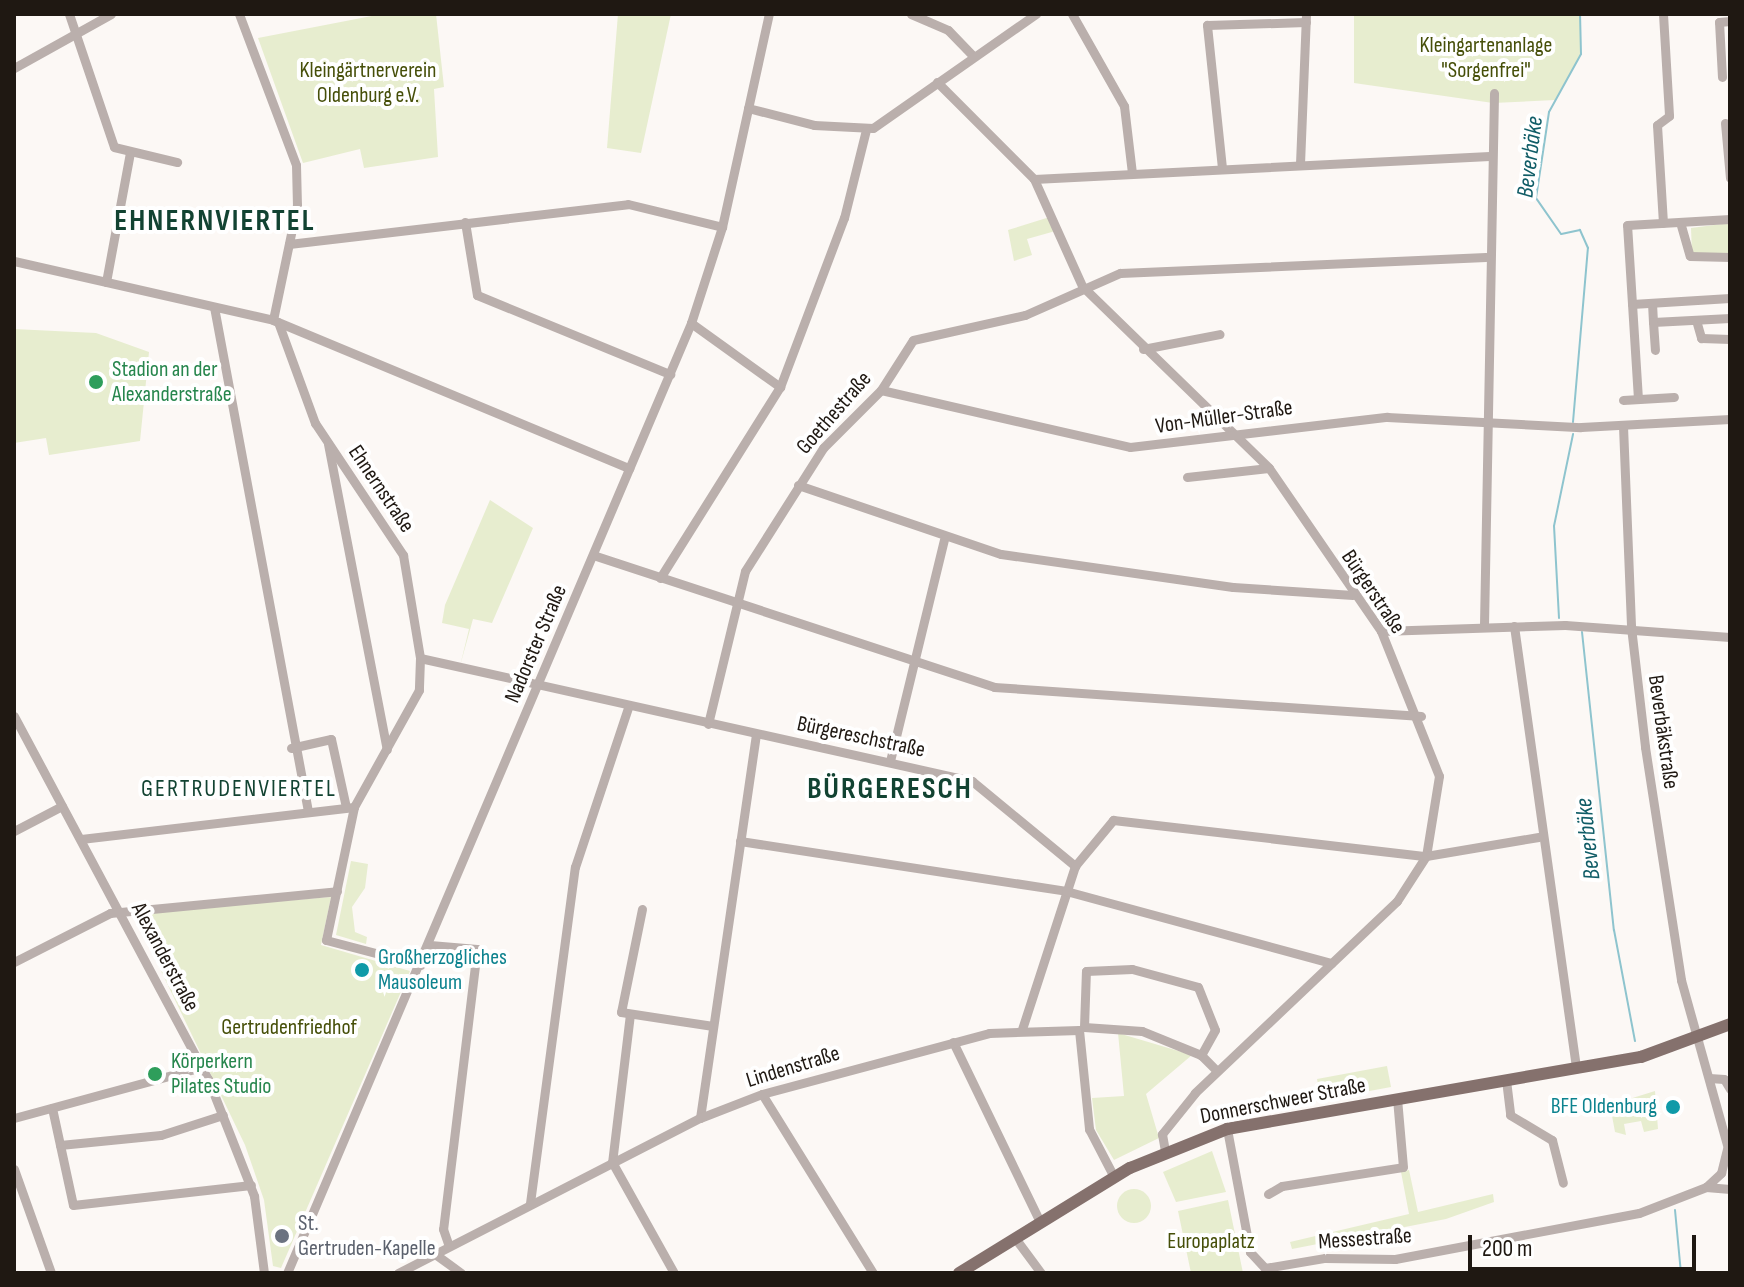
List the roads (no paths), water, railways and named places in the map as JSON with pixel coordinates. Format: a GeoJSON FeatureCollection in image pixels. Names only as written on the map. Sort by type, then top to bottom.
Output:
{"type":"FeatureCollection","features":[{"type":"Feature","properties":{"kind":"main road","name":"Donnerschweer Straße"},"geometry":{"type":"LineString","coordinates":[[959,1273],[1114,1177],[1165,1151],[1227,1129],[1576,1069],[1697,1039],[1730,1024]]}},
{"type":"Feature","properties":{"kind":"street"},"geometry":{"type":"LineString","coordinates":[[69,14],[110,141],[130,153],[177,162]]}},
{"type":"Feature","properties":{"kind":"street"},"geometry":{"type":"LineString","coordinates":[[14,68],[111,14]]}},
{"type":"Feature","properties":{"kind":"street"},"geometry":{"type":"LineString","coordinates":[[239,14],[296,165],[289,244],[276,321]]}},
{"type":"Feature","properties":{"kind":"street","name":"Nadorster Straße"},"geometry":{"type":"LineString","coordinates":[[287,1273],[430,945],[691,323],[722,227],[769,14]]}},
{"type":"Feature","properties":{"kind":"street"},"geometry":{"type":"LineString","coordinates":[[911,14],[948,30],[973,56]]}},
{"type":"Feature","properties":{"kind":"street"},"geometry":{"type":"LineString","coordinates":[[660,578],[780,387],[844,218],[866,130],[1036,14]]}},
{"type":"Feature","properties":{"kind":"street"},"geometry":{"type":"LineString","coordinates":[[1072,14],[1124,106],[1132,173]]}},
{"type":"Feature","properties":{"kind":"street"},"geometry":{"type":"LineString","coordinates":[[1663,14],[1669,116],[1657,125],[1663,223]]}},
{"type":"Feature","properties":{"kind":"street"},"geometry":{"type":"LineString","coordinates":[[1222,168],[1207,25],[1306,18],[1300,164]]}},
{"type":"Feature","properties":{"kind":"street"},"geometry":{"type":"LineString","coordinates":[[1722,77],[1719,22],[1730,21]]}},
{"type":"Feature","properties":{"kind":"street","name":"Bürgerstraße"},"geometry":{"type":"LineString","coordinates":[[937,82],[1034,179],[1082,286],[1143,349],[1269,468],[1353,595],[1381,631],[1421,716],[1439,776],[1426,856],[1397,901],[1216,1070],[1162,1134],[1165,1151]]}},
{"type":"Feature","properties":{"kind":"street"},"geometry":{"type":"LineString","coordinates":[[1484,625],[1482,420],[1489,156],[1494,93]]}},
{"type":"Feature","properties":{"kind":"street"},"geometry":{"type":"LineString","coordinates":[[748,108],[866,130]]}},
{"type":"Feature","properties":{"kind":"street"},"geometry":{"type":"LineString","coordinates":[[1725,123],[1730,178]]}},
{"type":"Feature","properties":{"kind":"street"},"geometry":{"type":"LineString","coordinates":[[106,282],[130,153]]}},
{"type":"Feature","properties":{"kind":"street"},"geometry":{"type":"LineString","coordinates":[[1034,179],[1489,156]]}},
{"type":"Feature","properties":{"kind":"street"},"geometry":{"type":"LineString","coordinates":[[289,244],[628,204],[722,227]]}},
{"type":"Feature","properties":{"kind":"street"},"geometry":{"type":"LineString","coordinates":[[1638,399],[1627,225],[1730,219]]}},
{"type":"Feature","properties":{"kind":"street"},"geometry":{"type":"LineString","coordinates":[[465,222],[477,295],[670,374]]}},
{"type":"Feature","properties":{"kind":"street"},"geometry":{"type":"LineString","coordinates":[[1680,222],[1690,256],[1730,257]]}},
{"type":"Feature","properties":{"kind":"street","name":"Goethestraße"},"geometry":{"type":"LineString","coordinates":[[708,724],[734,605],[745,571],[833,435],[881,390],[913,340],[1025,315],[1082,286],[1120,273],[1486,257]]}},
{"type":"Feature","properties":{"kind":"street"},"geometry":{"type":"LineString","coordinates":[[14,261],[276,321],[629,468]]}},
{"type":"Feature","properties":{"kind":"street"},"geometry":{"type":"LineString","coordinates":[[1632,304],[1730,298]]}},
{"type":"Feature","properties":{"kind":"street"},"geometry":{"type":"LineString","coordinates":[[1652,303],[1655,350]]}},
{"type":"Feature","properties":{"kind":"street"},"geometry":{"type":"LineString","coordinates":[[214,307],[291,748],[308,811]]}},
{"type":"Feature","properties":{"kind":"street"},"geometry":{"type":"LineString","coordinates":[[1653,322],[1730,318]]}},
{"type":"Feature","properties":{"kind":"street"},"geometry":{"type":"LineString","coordinates":[[1696,320],[1701,338],[1730,339]]}},
{"type":"Feature","properties":{"kind":"street","name":"Ehnernstraße"},"geometry":{"type":"LineString","coordinates":[[276,321],[328,444],[403,555],[420,658],[419,690],[387,749],[350,807],[326,940],[421,965]]}},
{"type":"Feature","properties":{"kind":"street"},"geometry":{"type":"LineString","coordinates":[[691,323],[780,387]]}},
{"type":"Feature","properties":{"kind":"street"},"geometry":{"type":"LineString","coordinates":[[1143,349],[1220,334]]}},
{"type":"Feature","properties":{"kind":"street","name":"Von-Müller-Straße"},"geometry":{"type":"LineString","coordinates":[[881,390],[1100,444],[1161,446],[1335,419],[1482,420],[1623,426],[1730,419]]}},
{"type":"Feature","properties":{"kind":"street"},"geometry":{"type":"LineString","coordinates":[[1623,400],[1674,397]]}},
{"type":"Feature","properties":{"kind":"street","name":"Beverbäkstraße"},"geometry":{"type":"LineString","coordinates":[[1623,426],[1631,627],[1681,980],[1727,1135],[1729,1152]]}},
{"type":"Feature","properties":{"kind":"street"},"geometry":{"type":"LineString","coordinates":[[328,444],[387,749]]}},
{"type":"Feature","properties":{"kind":"street"},"geometry":{"type":"LineString","coordinates":[[1187,477],[1269,468]]}},
{"type":"Feature","properties":{"kind":"street"},"geometry":{"type":"LineString","coordinates":[[798,485],[944,539],[1080,567],[1353,595]]}},
{"type":"Feature","properties":{"kind":"street"},"geometry":{"type":"LineString","coordinates":[[890,761],[909,663],[944,539]]}},
{"type":"Feature","properties":{"kind":"street"},"geometry":{"type":"LineString","coordinates":[[593,555],[909,663],[994,687],[1421,716]]}},
{"type":"Feature","properties":{"kind":"street"},"geometry":{"type":"LineString","coordinates":[[1381,631],[1484,625],[1631,627],[1730,637]]}},
{"type":"Feature","properties":{"kind":"street"},"geometry":{"type":"LineString","coordinates":[[1514,626],[1538,837],[1576,1069]]}},
{"type":"Feature","properties":{"kind":"street","name":"Bürgereschstraße"},"geometry":{"type":"LineString","coordinates":[[420,658],[538,688],[972,781],[1075,866]]}},
{"type":"Feature","properties":{"kind":"street"},"geometry":{"type":"LineString","coordinates":[[530,1203],[575,867],[628,708]]}},
{"type":"Feature","properties":{"kind":"street","name":"Alexanderstraße"},"geometry":{"type":"LineString","coordinates":[[14,716],[202,1067],[223,1115],[247,1186],[264,1273]]}},
{"type":"Feature","properties":{"kind":"street"},"geometry":{"type":"LineString","coordinates":[[700,1118],[756,734]]}},
{"type":"Feature","properties":{"kind":"street"},"geometry":{"type":"LineString","coordinates":[[81,839],[350,807],[331,739],[291,748]]}},
{"type":"Feature","properties":{"kind":"street"},"geometry":{"type":"LineString","coordinates":[[14,831],[62,806]]}},
{"type":"Feature","properties":{"kind":"street"},"geometry":{"type":"LineString","coordinates":[[1022,1029],[1075,866],[1113,820],[1426,856],[1538,837]]}},
{"type":"Feature","properties":{"kind":"street"},"geometry":{"type":"LineString","coordinates":[[740,841],[1066,891],[1331,963]]}},
{"type":"Feature","properties":{"kind":"street"},"geometry":{"type":"LineString","coordinates":[[14,962],[121,912],[337,891]]}},
{"type":"Feature","properties":{"kind":"street"},"geometry":{"type":"LineString","coordinates":[[642,909],[621,1012],[713,1026]]}},
{"type":"Feature","properties":{"kind":"street"},"geometry":{"type":"LineString","coordinates":[[430,945],[477,949],[443,1229],[449,1246]]}},
{"type":"Feature","properties":{"kind":"street"},"geometry":{"type":"LineString","coordinates":[[1114,1177],[1089,1129],[1082,1028],[1086,971],[1132,969],[1198,987],[1215,1030],[1201,1055],[1216,1070]]}},
{"type":"Feature","properties":{"kind":"street"},"geometry":{"type":"LineString","coordinates":[[630,1014],[612,1162],[674,1273]]}},
{"type":"Feature","properties":{"kind":"street","name":"Lindenstraße"},"geometry":{"type":"LineString","coordinates":[[398,1273],[700,1118],[762,1094],[953,1042],[1022,1029],[1142,1031],[1201,1055]]}},
{"type":"Feature","properties":{"kind":"street"},"geometry":{"type":"LineString","coordinates":[[953,1042],[1040,1222]]}},
{"type":"Feature","properties":{"kind":"street"},"geometry":{"type":"LineString","coordinates":[[14,1118],[202,1067]]}},
{"type":"Feature","properties":{"kind":"street"},"geometry":{"type":"LineString","coordinates":[[1709,1078],[1724,1079],[1730,1089]]}},
{"type":"Feature","properties":{"kind":"street"},"geometry":{"type":"LineString","coordinates":[[1506,1080],[1510,1115],[1552,1140],[1563,1183]]}},
{"type":"Feature","properties":{"kind":"street"},"geometry":{"type":"LineString","coordinates":[[762,1094],[873,1273]]}},
{"type":"Feature","properties":{"kind":"street"},"geometry":{"type":"LineString","coordinates":[[1268,1194],[1282,1186],[1403,1167],[1397,1099]]}},
{"type":"Feature","properties":{"kind":"street"},"geometry":{"type":"LineString","coordinates":[[52,1108],[79,1206],[247,1186]]}},
{"type":"Feature","properties":{"kind":"street"},"geometry":{"type":"LineString","coordinates":[[60,1145],[161,1135],[223,1115]]}},
{"type":"Feature","properties":{"kind":"street","name":"Messestraße"},"geometry":{"type":"LineString","coordinates":[[1227,1129],[1250,1252],[1265,1268],[1336,1257],[1395,1259],[1585,1225],[1661,1207],[1706,1187]]}},
{"type":"Feature","properties":{"kind":"street"},"geometry":{"type":"LineString","coordinates":[[1706,1187],[1721,1173],[1729,1152]]}},
{"type":"Feature","properties":{"kind":"street"},"geometry":{"type":"LineString","coordinates":[[14,1169],[50,1273]]}},
{"type":"Feature","properties":{"kind":"street"},"geometry":{"type":"LineString","coordinates":[[1706,1187],[1730,1189]]}},
{"type":"Feature","properties":{"kind":"street"},"geometry":{"type":"LineString","coordinates":[[1015,1238],[1041,1273]]}},
{"type":"Feature","properties":{"kind":"street"},"geometry":{"type":"LineString","coordinates":[[435,1254],[461,1273]]}},
{"type":"Feature","properties":{"kind":"waterway","name":"Beverbäke"},"geometry":{"type":"LineString","coordinates":[[1573,422],[1588,248],[1580,230],[1561,234],[1536,198],[1549,112],[1581,54],[1580,14]]}},
{"type":"Feature","properties":{"kind":"waterway","name":"Beverbäke"},"geometry":{"type":"LineString","coordinates":[[1559,618],[1554,526],[1573,434]]}},
{"type":"Feature","properties":{"kind":"waterway","name":"Beverbäke"},"geometry":{"type":"LineString","coordinates":[[1582,632],[1614,930],[1635,1041]]}},
{"type":"Feature","properties":{"kind":"waterway","name":"Beverbäke"},"geometry":{"type":"LineString","coordinates":[[1675,1210],[1681,1273]]}},
{"type":"Feature","properties":{"kind":"place","name":"Stadion an der Alexanderstraße"},"geometry":{"type":"Point","coordinates":[96,382]}},
{"type":"Feature","properties":{"kind":"place","name":"Großherzogliches Mausoleum"},"geometry":{"type":"Point","coordinates":[362,970]}},
{"type":"Feature","properties":{"kind":"place","name":"Körperkern Pilates Studio"},"geometry":{"type":"Point","coordinates":[155,1074]}},
{"type":"Feature","properties":{"kind":"place","name":"BFE Oldenburg"},"geometry":{"type":"Point","coordinates":[1673,1107]}},
{"type":"Feature","properties":{"kind":"place","name":"St. Gertruden-Kapelle"},"geometry":{"type":"Point","coordinates":[282,1236]}},
{"type":"Feature","properties":{"kind":"district","name":"EHNERNVIERTEL"},"geometry":{"type":"Point","coordinates":[215,221]}},
{"type":"Feature","properties":{"kind":"district","name":"GERTRUDENVIERTEL"},"geometry":{"type":"Point","coordinates":[239,789]}},
{"type":"Feature","properties":{"kind":"district","name":"BÜRGERESCH"},"geometry":{"type":"Point","coordinates":[890,789]}},
{"type":"Feature","properties":{"kind":"park label","name":"Kleingartenanlage \"Sorgenfrei\""},"geometry":{"type":"Point","coordinates":[1486,58]}},
{"type":"Feature","properties":{"kind":"park label","name":"Kleingärtnerverein Oldenburg e.V."},"geometry":{"type":"Point","coordinates":[368,82]}},
{"type":"Feature","properties":{"kind":"park label","name":"Gertrudenfriedhof"},"geometry":{"type":"Point","coordinates":[289,1028]}},
{"type":"Feature","properties":{"kind":"park label","name":"Europaplatz"},"geometry":{"type":"Point","coordinates":[1211,1242]}}]}
